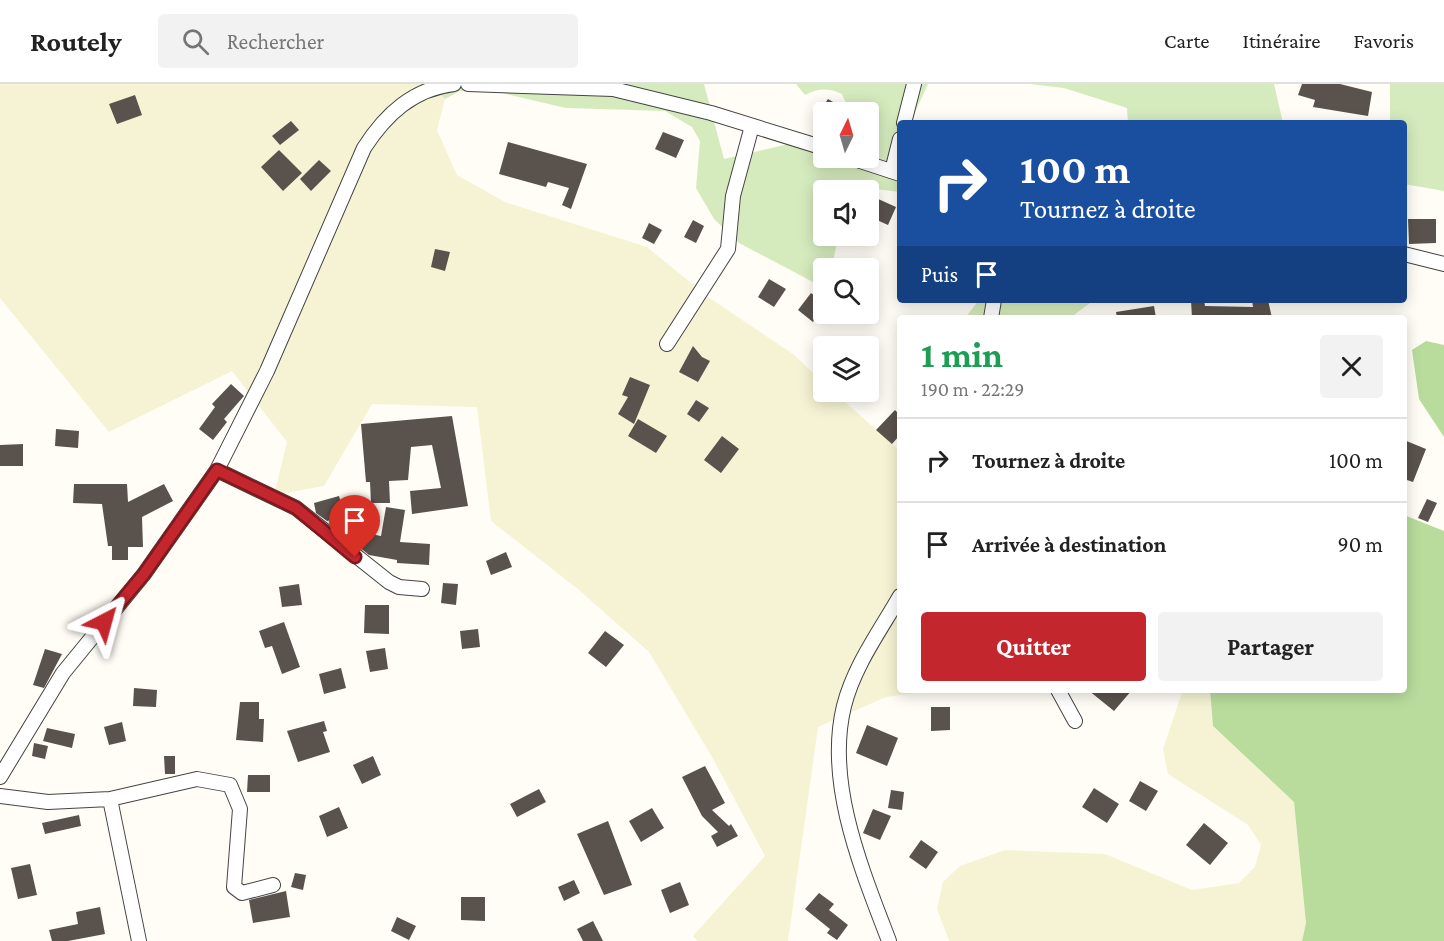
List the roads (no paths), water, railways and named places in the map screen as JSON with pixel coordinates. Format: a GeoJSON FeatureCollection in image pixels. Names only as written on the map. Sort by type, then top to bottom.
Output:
{"type":"FeatureCollection","features":[{"type":"Feature","properties":{"kind":"street"},"geometry":{"type":"LineString","coordinates":[[0,777],[63,673],[144,574],[217,470],[267,371],[364,148],[379,126],[410,98],[435,87],[453,84]]}},
{"type":"Feature","properties":{"kind":"street"},"geometry":{"type":"LineString","coordinates":[[468,84],[613,89],[646,96],[813,145]]}},
{"type":"Feature","properties":{"kind":"street"},"geometry":{"type":"LineString","coordinates":[[905,120],[914,84]]}},
{"type":"Feature","properties":{"kind":"street"},"geometry":{"type":"LineString","coordinates":[[667,344],[728,249],[733,196],[752,126]]}},
{"type":"Feature","properties":{"kind":"street"},"geometry":{"type":"LineString","coordinates":[[879,167],[896,172]]}},
{"type":"Feature","properties":{"kind":"street"},"geometry":{"type":"LineString","coordinates":[[1407,255],[1444,264]]}},
{"type":"Feature","properties":{"kind":"street"},"geometry":{"type":"LineString","coordinates":[[217,470],[296,508],[389,582],[399,587],[422,589]]}},
{"type":"Feature","properties":{"kind":"street"},"geometry":{"type":"LineString","coordinates":[[889,941],[850,832],[838,749],[844,706],[859,666],[897,601]]}},
{"type":"Feature","properties":{"kind":"street"},"geometry":{"type":"LineString","coordinates":[[1060,693],[1075,721]]}},
{"type":"Feature","properties":{"kind":"street"},"geometry":{"type":"LineString","coordinates":[[0,796],[48,802],[110,798],[197,779],[230,786],[240,810],[234,887],[242,893],[273,885]]}},
{"type":"Feature","properties":{"kind":"street"},"geometry":{"type":"LineString","coordinates":[[110,798],[139,941]]}}]}
